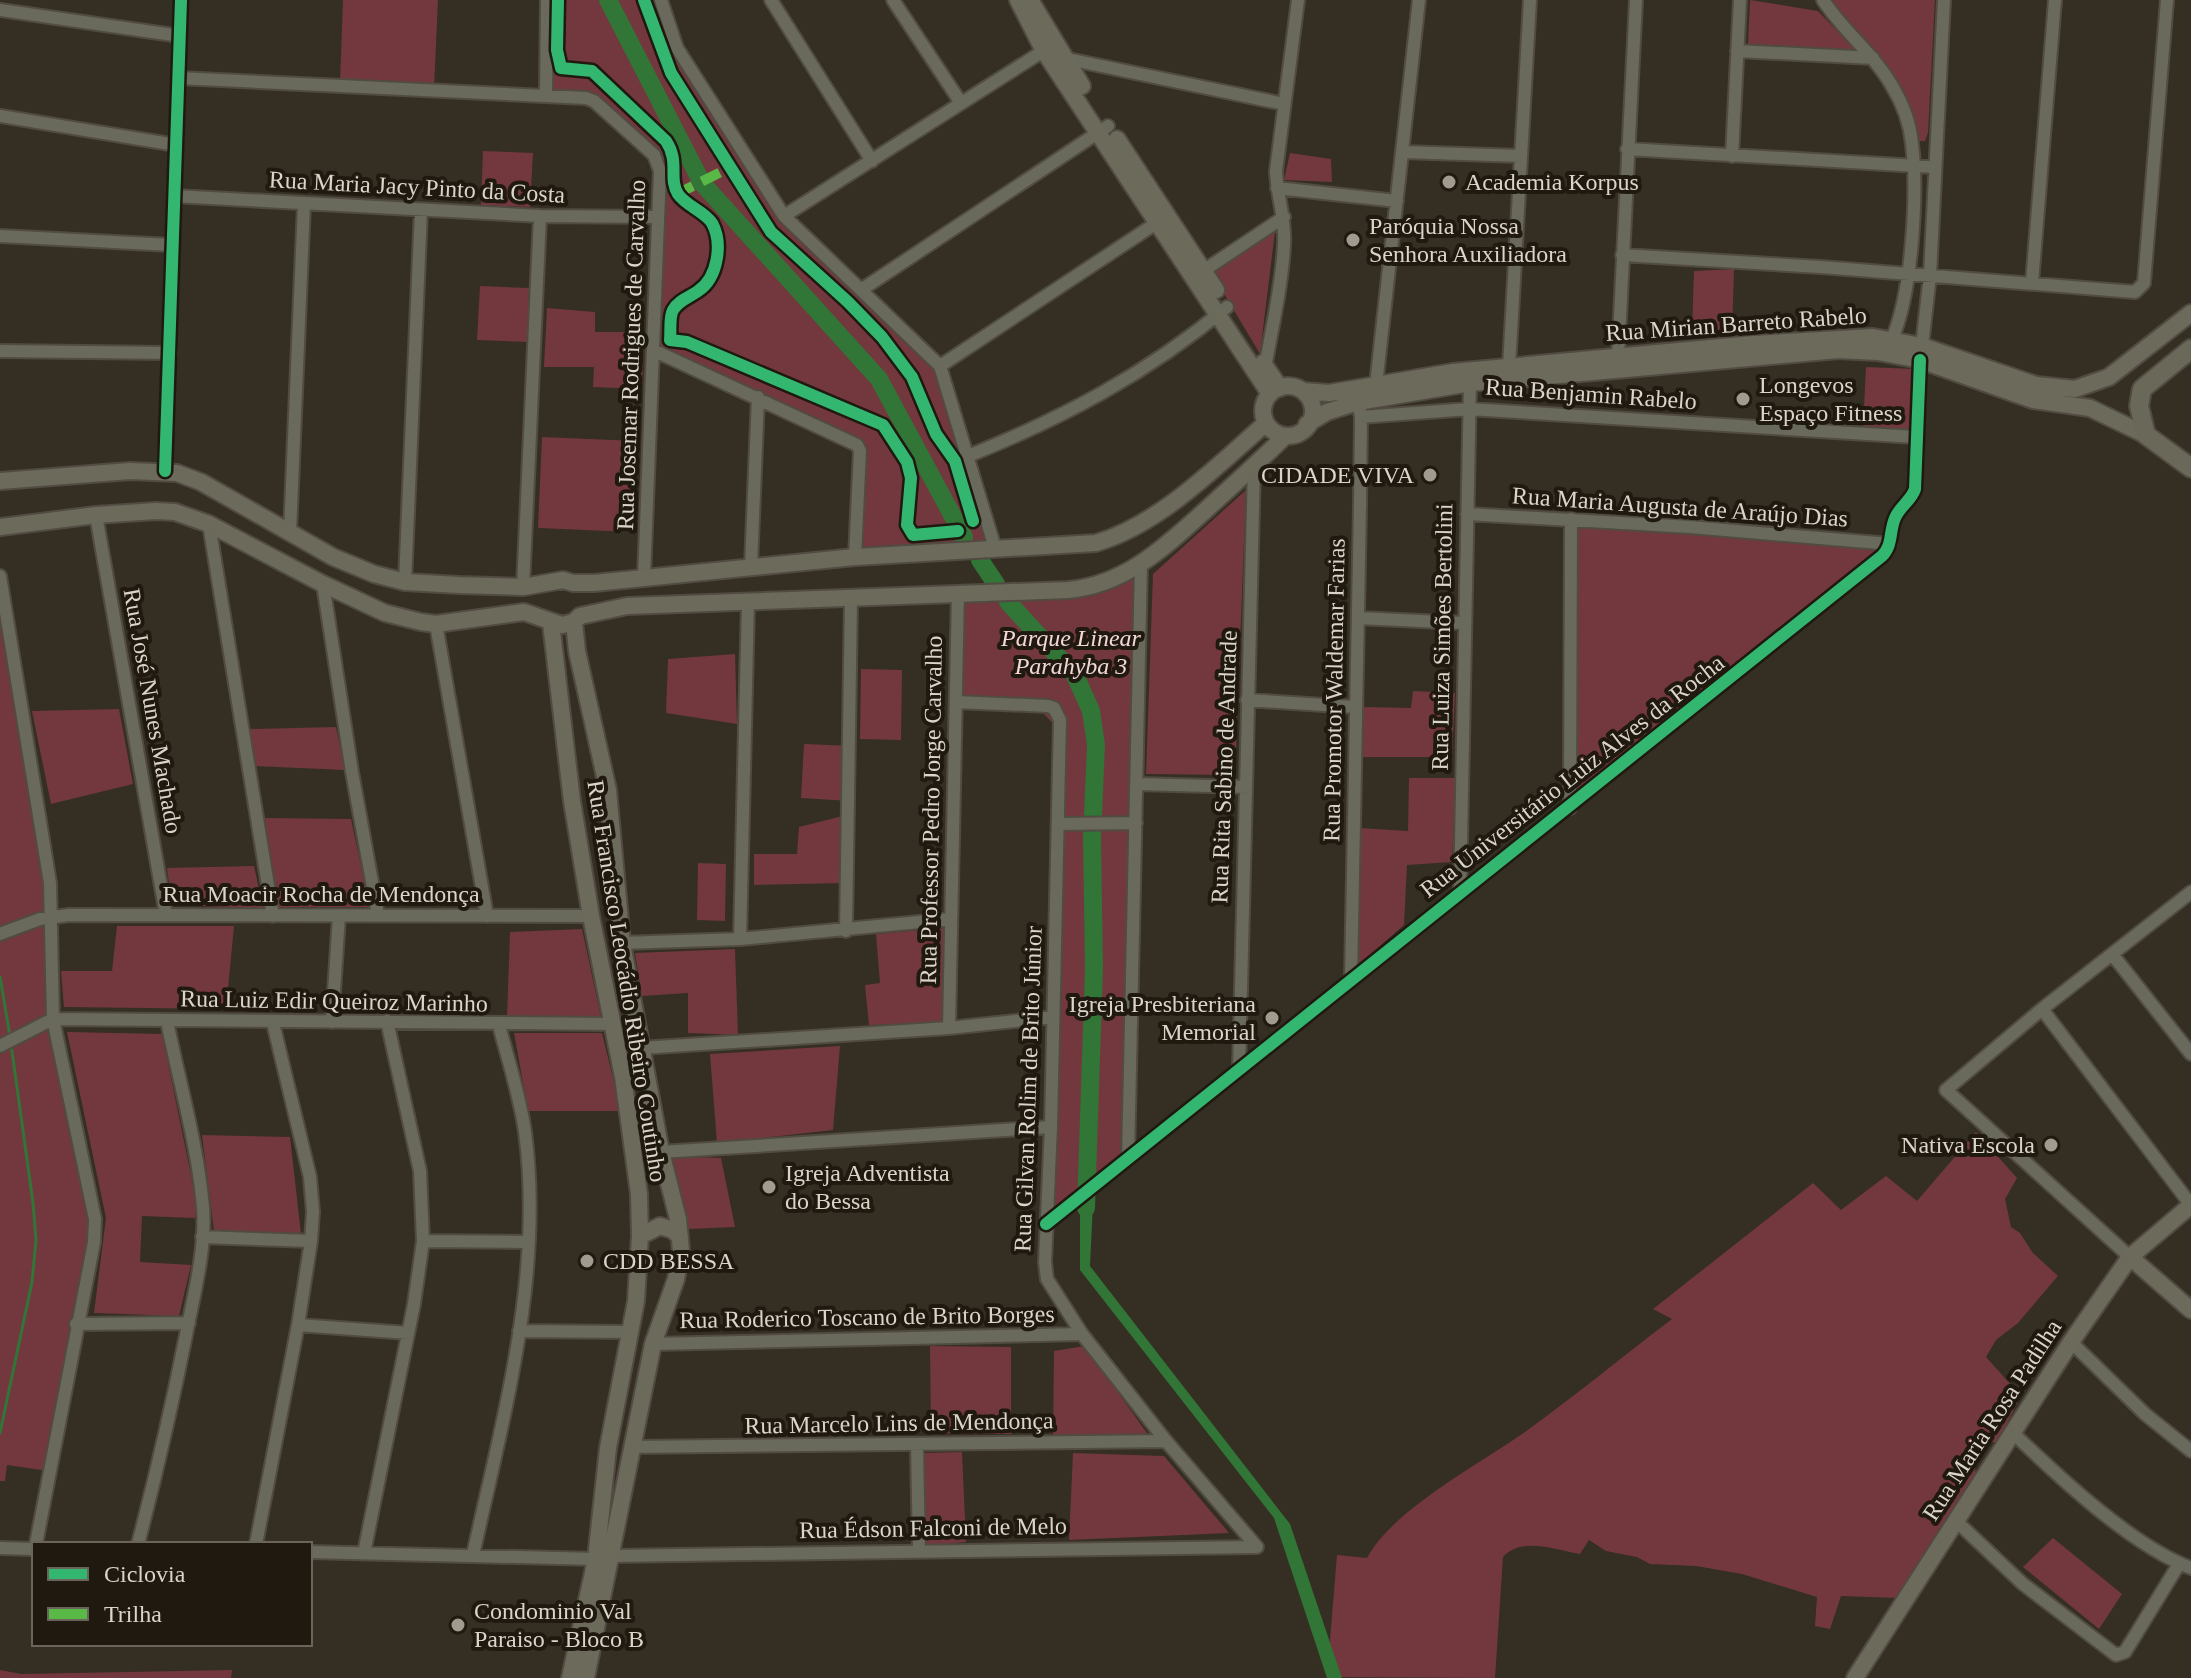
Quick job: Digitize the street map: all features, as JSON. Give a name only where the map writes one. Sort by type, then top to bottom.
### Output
[{"type":"main road","points":[[1018,0],[1275,391]]},
{"type":"main road","points":[[1030,0],[1054,51]]},
{"type":"main road","points":[[1223,310],[1265,368],[1275,391]]},
{"type":"main road","name":"Rua Mirian Barreto Rabelo","points":[[1307,424],[1327,412],[1359,410],[1470,383],[1799,351],[1921,353],[2036,385],[2075,389],[2109,377],[2191,313]]},
{"type":"main road","name":"Rua Mirian Barreto Rabelo","points":[[1303,391],[1329,393],[1453,372],[1797,341],[1863,337],[1892,339],[2033,400],[2090,408],[2146,435],[2191,468]]},
{"type":"main road","points":[[2146,435],[2139,406],[2142,389],[2191,349]]},
{"type":"main road","points":[[0,527],[156,511],[189,515],[323,584],[385,613],[408,620],[436,624],[511,612],[562,625],[627,606],[1083,588],[1117,577],[1160,551],[1285,436],[1300,432],[1312,417],[1313,405],[1303,391],[1295,387],[1275,391],[1265,403],[1266,423],[1274,432],[1285,436]]},
{"type":"main road","points":[[0,481],[165,471],[189,476],[355,567],[405,582],[523,587],[563,580],[573,583],[855,557],[1082,545],[1126,533],[1210,472],[1266,423]]},
{"type":"main road","points":[[573,583],[584,599],[577,619]]},
{"type":"main road","points":[[545,585],[538,602],[546,620]]},
{"type":"main road","name":"Rua Francisco Leocádio Ribeiro Coutinho","points":[[570,1678],[632,1447],[653,1344],[676,1279],[681,1251],[622,943],[608,790],[577,651],[577,619]]},
{"type":"main road","name":"Rua Francisco Leocádio Ribeiro Coutinho","points":[[546,620],[572,801],[591,916],[614,1024],[639,1194],[640,1270],[608,1448],[603,1558],[586,1678]]},
{"type":"main road","name":"Rua Maria Rosa Padilha","points":[[1855,1678],[2071,1342],[2130,1257],[2191,1205]]},
{"type":"main road","points":[[640,1236],[660,1226],[673,1230],[680,1237]]},
{"type":"main road","points":[[2130,1257],[2191,1310]]},
{"type":"street","points":[[165,471],[181,0]]},
{"type":"street","points":[[546,96],[547,0]]},
{"type":"street","points":[[661,0],[677,48],[784,216],[940,366],[995,548]]},
{"type":"street","points":[[771,0],[872,161]]},
{"type":"street","points":[[893,0],[961,103]]},
{"type":"street","points":[[1265,368],[1284,246],[1284,217],[1277,188],[1298,0]]},
{"type":"street","points":[[1376,385],[1419,0]]},
{"type":"street","points":[[1509,367],[1530,0]]},
{"type":"street","points":[[1618,357],[1636,0]]},
{"type":"street","points":[[1732,156],[1740,0]]},
{"type":"street","points":[[1823,0],[1873,58],[1893,88],[1905,114],[1912,144],[1914,166],[1908,273],[1900,322],[1892,339]]},
{"type":"street","name":"Rua Universitário Luiz Alves da Rocha","points":[[1046,1224],[1882,556],[1890,544],[1896,516],[1915,489],[1915,437],[1930,275],[1944,0]]},
{"type":"street","points":[[2032,283],[2055,0]]},
{"type":"street","points":[[1622,255],[1908,273],[2135,292],[2144,283],[2167,0]]},
{"type":"street","points":[[0,10],[180,36]]},
{"type":"street","points":[[784,216],[961,103],[1054,51],[1284,104]]},
{"type":"street","points":[[1737,51],[1873,58]]},
{"type":"street","name":"Rua Josemar Rodrigues de Carvalho","points":[[178,78],[586,98],[594,101],[654,155],[659,167],[658,217],[644,577]]},
{"type":"street","points":[[0,116],[176,145]]},
{"type":"street","points":[[861,290],[1104,129]]},
{"type":"street","points":[[1627,149],[1935,167]]},
{"type":"street","points":[[1403,152],[1521,156]]},
{"type":"street","points":[[1277,188],[1397,201]]},
{"type":"street","name":"Rua Maria Jacy Pinto da Costa","points":[[174,196],[540,216],[658,217]]},
{"type":"street","points":[[290,532],[304,204]]},
{"type":"street","points":[[405,582],[421,210]]},
{"type":"street","points":[[523,587],[540,216]]},
{"type":"street","points":[[1199,273],[1284,217]]},
{"type":"street","points":[[940,366],[1163,219]]},
{"type":"street","points":[[0,236],[171,245]]},
{"type":"street","points":[[968,456],[1047,422],[1121,383],[1172,351],[1223,310]]},
{"type":"street","points":[[653,350],[852,441],[860,451],[855,557]]},
{"type":"street","points":[[0,351],[170,353]]},
{"type":"street","name":"Rua Luiza Simões Bertolini","points":[[1460,893],[1470,383]]},
{"type":"street","points":[[751,566],[758,397]]},
{"type":"street","name":"Rua Benjamin Rabelo","points":[[1359,410],[1469,409],[1915,437]]},
{"type":"street","name":"Rua Promotor Waldemar Farias","points":[[1351,980],[1359,410]]},
{"type":"street","name":"Rua Rita Sabino de Andrade","points":[[1239,1070],[1254,466]]},
{"type":"street","name":"Rua Maria Augusta de Araújo Dias","points":[[1467,514],[1890,544]]},
{"type":"street","name":"Rua José Nunes Machado","points":[[96,515],[166,915]]},
{"type":"street","points":[[1570,808],[1571,519]]},
{"type":"street","points":[[209,524],[273,916]]},
{"type":"street","points":[[1128,1159],[1141,564]]},
{"type":"street","points":[[0,576],[50,883],[53,1019],[95,1219],[94,1242],[36,1542]]},
{"type":"street","points":[[323,584],[378,915]]},
{"type":"street","name":"Rua Professor Pedro Jorge Carvalho","points":[[949,1028],[958,593]]},
{"type":"street","points":[[846,931],[851,599]]},
{"type":"street","points":[[740,939],[748,602]]},
{"type":"street","points":[[1358,618],[1463,623]]},
{"type":"street","points":[[436,624],[487,916]]},
{"type":"street","points":[[1247,700],[1354,707]]},
{"type":"street","name":"Rua Gilvan Rolim de Brito Júnior","points":[[956,702],[1054,708],[1060,720],[1047,1279],[1082,1334],[1166,1441],[1257,1547]]},
{"type":"street","points":[[1138,784],[1246,787]]},
{"type":"street","points":[[1058,824],[1136,823]]},
{"type":"street","points":[[2130,1257],[1946,1090],[2042,1009],[2191,892]]},
{"type":"street","points":[[332,1022],[339,916]]},
{"type":"street","name":"Rua Moacir Rocha de Mendonça","points":[[0,934],[34,920],[52,917],[591,916]]},
{"type":"street","points":[[622,943],[740,939],[951,919]]},
{"type":"street","points":[[2112,954],[2191,1054]]},
{"type":"street","points":[[2042,1009],[2191,1205]]},
{"type":"street","points":[[641,1048],[949,1028],[1053,1017]]},
{"type":"street","points":[[7,1042],[53,1019]]},
{"type":"street","name":"Rua Luiz Edir Queiroz Marinho","points":[[53,1019],[614,1024]]},
{"type":"street","points":[[139,1542],[166,1434],[189,1323],[202,1237],[203,1210],[198,1173],[167,1021]]},
{"type":"street","points":[[364,1553],[423,1241],[416,1141],[387,1021]]},
{"type":"street","points":[[256,1542],[311,1241],[310,1177],[273,1023]]},
{"type":"street","points":[[482,1560],[527,1283],[529,1242],[524,1128],[499,1025]]},
{"type":"street","points":[[661,1152],[1051,1127]]},
{"type":"street","points":[[202,1237],[311,1241]]},
{"type":"street","points":[[423,1241],[529,1242]]},
{"type":"street","points":[[76,1324],[189,1323]]},
{"type":"street","points":[[298,1325],[408,1333]]},
{"type":"street","points":[[519,1331],[630,1332]]},
{"type":"street","name":"Rua Roderico Toscano de Brito Borges","points":[[653,1344],[1082,1334]]},
{"type":"street","points":[[2071,1342],[2145,1414],[2191,1451]]},
{"type":"street","points":[[1955,1520],[2023,1584],[2119,1655],[2125,1652],[2185,1566],[2087,1500],[2013,1433]]},
{"type":"street","name":"Rua Marcelo Lins de Mendonça","points":[[632,1447],[1166,1441]]},
{"type":"street","points":[[917,1444],[919,1552]]},
{"type":"street","points":[[0,1548],[32,1546]]},
{"type":"street","name":"Rua Édson Falconi de Melo","points":[[312,1552],[337,1558],[364,1553],[386,1559],[531,1562],[603,1558],[1257,1547]]},
{"type":"green space","points":[[343,0],[438,0],[434,88],[340,84]]},
{"type":"green space","points":[[543,0],[664,0],[677,45],[783,213],[939,364],[993,548],[857,557],[861,443],[652,348],[660,156],[590,95],[542,93]]},
{"type":"green space","points":[[1750,0],[1818,11],[1856,50],[1748,44]]},
{"type":"green space","points":[[1830,0],[1935,0],[1928,133],[1925,141],[1919,141],[1906,96],[1886,66]]},
{"type":"green space","points":[[483,151],[533,153],[530,207],[481,205]]},
{"type":"green space","points":[[1290,153],[1331,159],[1332,182],[1284,180]]},
{"type":"green space","points":[[1276,223],[1260,354],[1210,270]]},
{"type":"green space","points":[[1734,269],[1732,333],[1692,332],[1694,271]]},
{"type":"green space","points":[[480,286],[529,288],[527,342],[477,340]]},
{"type":"green space","points":[[547,308],[595,312],[595,332],[644,332],[642,389],[593,387],[594,367],[544,367]]},
{"type":"green space","points":[[1866,367],[1914,369],[1911,431],[1863,428]]},
{"type":"green space","points":[[542,437],[636,441],[632,532],[538,528]]},
{"type":"green space","points":[[1246,490],[1235,775],[1146,774],[1153,574]]},
{"type":"green space","points":[[1577,517],[1886,550],[1572,803]]},
{"type":"green space","name":"Parque Linear Parahyba 3","points":[[1135,569],[1125,1156],[1046,1221],[1056,727],[1034,703],[961,696],[964,603],[958,593],[1083,589]]},
{"type":"green space","points":[[0,620],[50,883],[53,1019],[96,1229],[49,1471],[7,1465],[5,1481],[0,1481]]},
{"type":"green space","points":[[735,654],[737,724],[666,713],[668,659]]},
{"type":"green space","points":[[861,669],[902,670],[901,740],[860,739]]},
{"type":"green space","points":[[1413,691],[1455,693],[1452,757],[1361,757],[1363,707],[1411,708]]},
{"type":"green space","points":[[119,709],[133,784],[51,804],[32,711]]},
{"type":"green space","points":[[336,727],[345,770],[254,766],[249,729]]},
{"type":"green space","points":[[804,744],[853,746],[850,801],[801,798]]},
{"type":"green space","points":[[1409,778],[1456,778],[1452,862],[1407,865],[1404,925],[1357,966],[1359,828],[1408,831]]},
{"type":"green space","points":[[843,816],[845,883],[754,885],[754,854],[797,854],[799,827]]},
{"type":"green space","points":[[265,818],[351,819],[370,907],[277,907]]},
{"type":"green space","points":[[698,863],[726,864],[725,921],[697,920]]},
{"type":"green space","points":[[254,866],[263,908],[172,905],[167,868]]},
{"type":"green space","points":[[117,926],[234,926],[226,1009],[64,1007],[61,971],[112,971]]},
{"type":"green space","points":[[945,928],[942,1023],[869,1025],[865,985],[880,983],[876,934]]},
{"type":"green space","points":[[582,929],[601,1017],[507,1018],[510,932]]},
{"type":"green space","points":[[735,949],[738,1035],[688,1033],[688,993],[642,996],[635,953]]},
{"type":"green space","points":[[67,1032],[162,1034],[197,1204],[195,1218],[142,1216],[140,1262],[191,1265],[179,1316],[94,1313],[106,1218]]},
{"type":"green space","points":[[514,1033],[602,1033],[621,1111],[528,1111]]},
{"type":"green space","points":[[840,1046],[833,1130],[717,1143],[710,1054]]},
{"type":"green space","points":[[1976,1132],[2017,1178],[2005,1199],[2011,1227],[2058,1276],[2018,1323],[1996,1340],[1986,1357],[2021,1396],[1997,1442],[1971,1443],[1976,1475],[1898,1598],[1841,1596],[1830,1629],[1815,1626],[1817,1597],[1742,1574],[1696,1566],[1650,1564],[1637,1557],[1606,1551],[1589,1540],[1580,1554],[1540,1546],[1520,1547],[1503,1557],[1495,1678],[1327,1677],[1337,1555],[1367,1558],[1379,1540],[1416,1505],[1525,1432],[1672,1319],[1653,1309],[1813,1183],[1841,1210],[1886,1176],[1917,1201]]},
{"type":"green space","points":[[202,1135],[290,1137],[301,1234],[214,1231]]},
{"type":"green space","points":[[672,1156],[721,1158],[735,1227],[688,1229]]},
{"type":"green space","points":[[930,1346],[1011,1347],[1011,1434],[931,1433]]},
{"type":"green space","points":[[1085,1346],[1149,1436],[1053,1436],[1054,1351]]},
{"type":"green space","points":[[962,1452],[966,1542],[924,1546],[923,1453]]},
{"type":"green space","points":[[1073,1453],[1164,1456],[1229,1533],[1069,1540]]},
{"type":"green space","points":[[2053,1538],[2122,1594],[2099,1629],[2023,1567]]},
{"type":"green space","points":[[0,1670],[21,1674],[232,1670],[231,1678],[0,1678]]},
{"type":"shaded area","points":[[1094,1181],[1090,1266],[1290,1524],[1342,1678],[1327,1678],[1274,1518],[1080,1270],[1080,1193]]},
{"type":"waterway","points":[[608,0],[702,183],[879,379],[964,537]]},
{"type":"waterway","points":[[980,560],[996,584]]},
{"type":"waterway","points":[[1008,602],[1075,675],[1091,711],[1096,745],[1092,838],[1094,968],[1086,1208]]},
{"type":"waterway","points":[[0,977],[10,1036]]},
{"type":"waterway","points":[[0,1433],[32,1282],[36,1240],[11,1044]]},
{"type":"marked path","points":[[675,195],[735,165]]},
{"type":"cycle path","points":[[165,471],[181,0]]},
{"type":"cycle path","points":[[558,0],[557,50],[561,68],[592,71],[666,141],[672,156],[678,194],[709,219],[715,231],[718,250],[714,269],[705,285],[673,310],[670,340],[687,342],[883,425],[907,462],[911,478],[907,525],[913,535],[958,531]]},
{"type":"cycle path","points":[[644,0],[671,73],[771,232],[848,302],[882,337],[912,377],[936,434],[955,461],[973,521]]},
{"type":"cycle path","points":[[1046,1224],[1882,556],[1888,547],[1895,518],[1915,489],[1920,360]]},
{"type":"place","name":"Academia Korpus","points":[[1449,182]]},
{"type":"place","name":"Paróquia Nossa Senhora Auxiliadora","points":[[1353,240]]},
{"type":"place","name":"Longevos Espaço Fitness","points":[[1743,399]]},
{"type":"place","name":"CIDADE VIVA","points":[[1430,475]]},
{"type":"place","name":"Igreja Presbiteriana Memorial","points":[[1272,1018]]},
{"type":"place","name":"Nativa Escola","points":[[2051,1145]]},
{"type":"place","name":"Igreja Adventista do Bessa","points":[[769,1187]]},
{"type":"place","name":"CDD BESSA","points":[[587,1261]]},
{"type":"place","name":"Condominio Val Paraiso - Bloco B","points":[[458,1625]]}]
